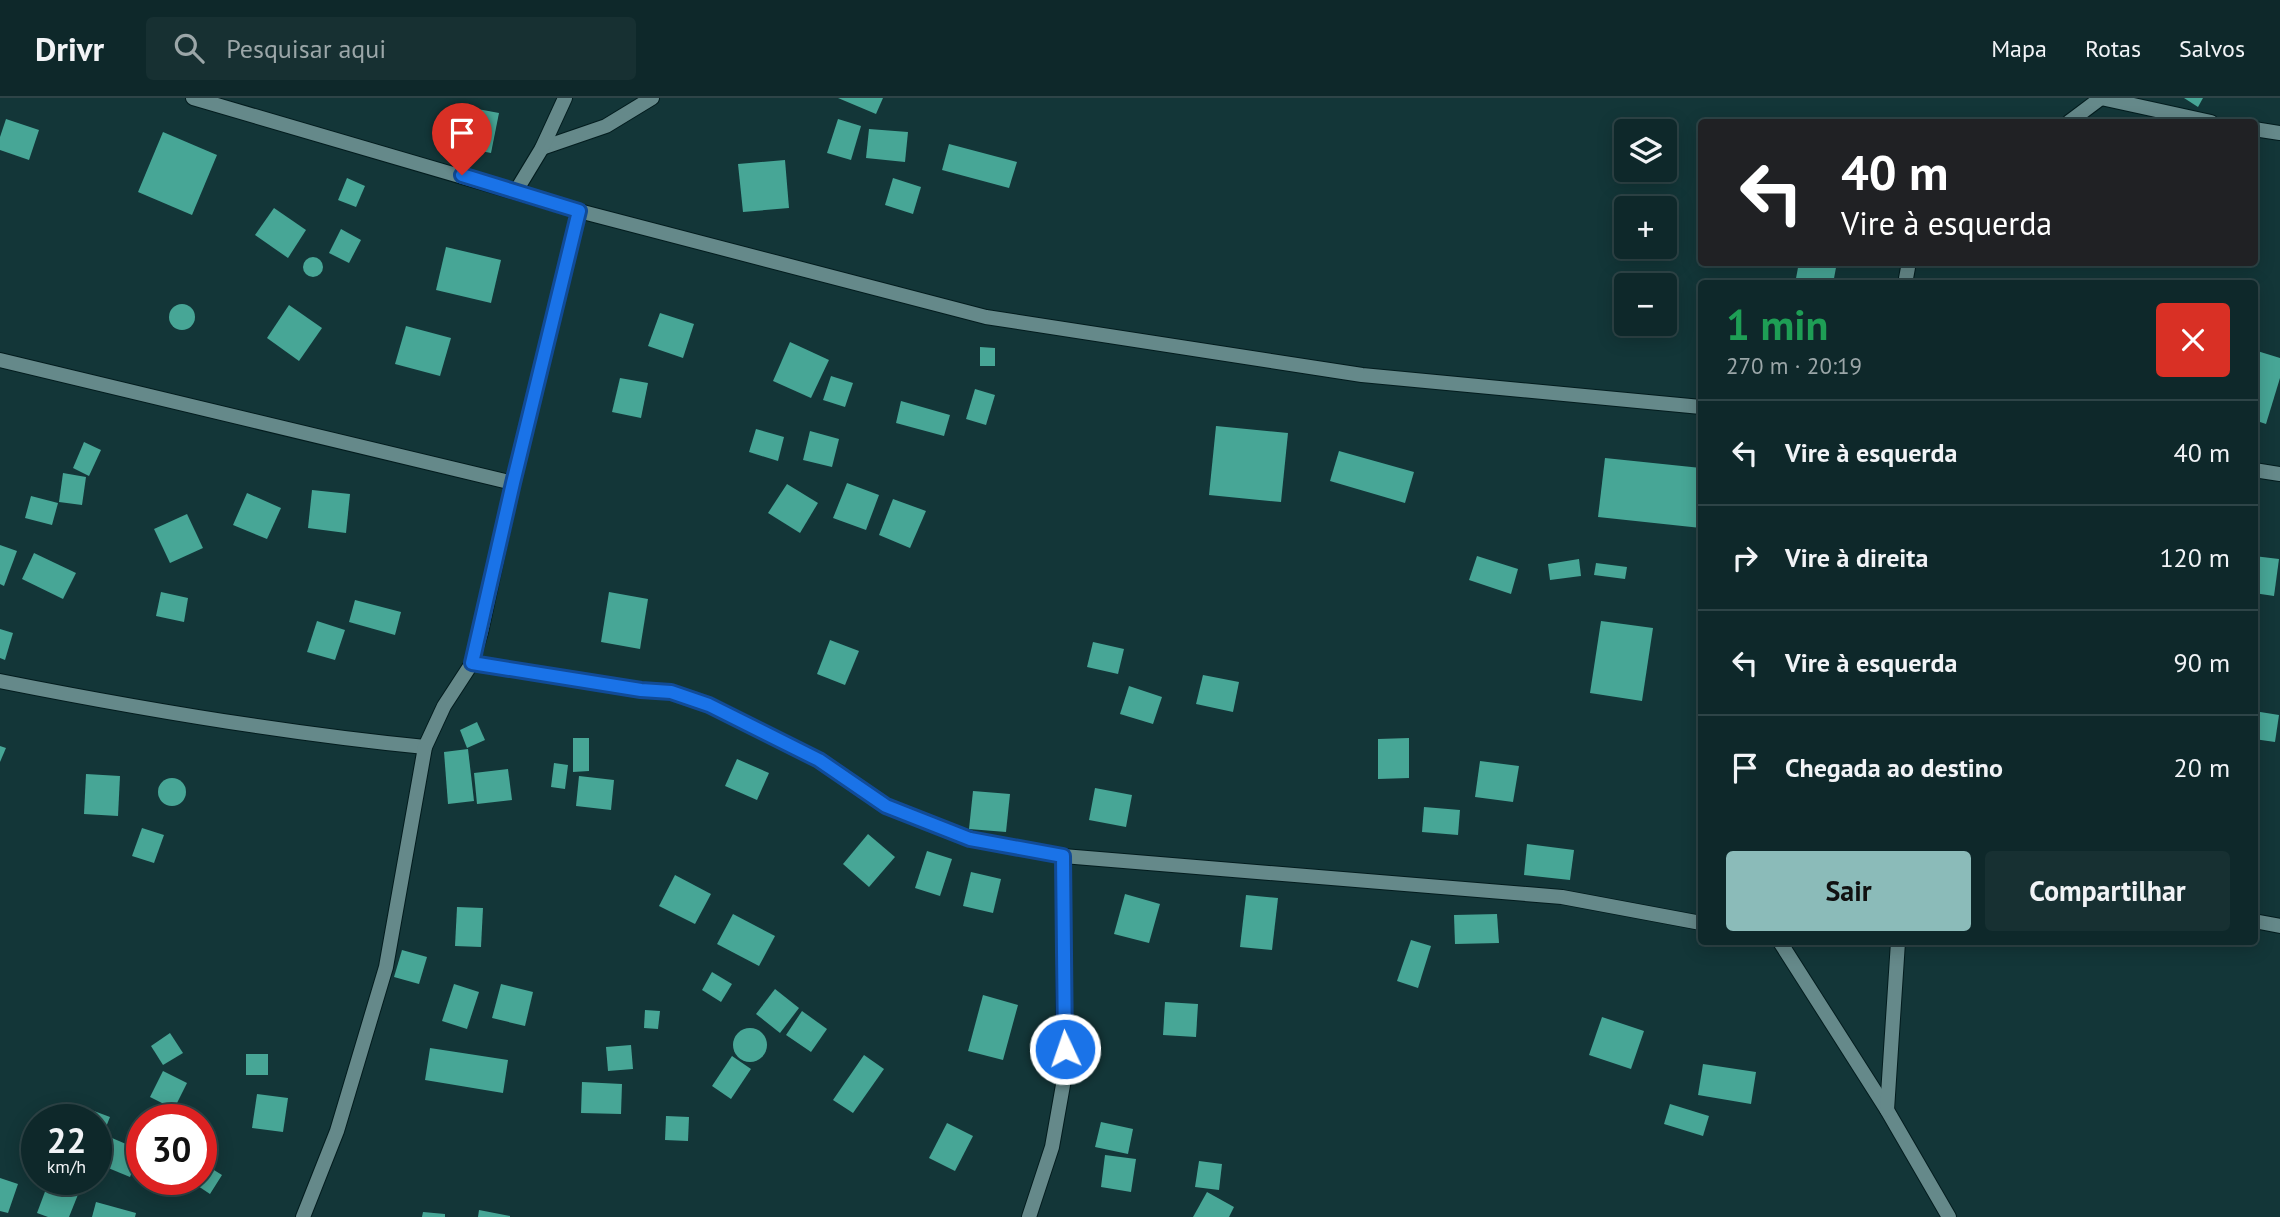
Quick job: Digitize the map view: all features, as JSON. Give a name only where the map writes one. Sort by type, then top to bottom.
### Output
[{"type":"street","points":[[193,98],[579,211],[986,317],[1362,375],[1698,407]]},
{"type":"street","points":[[516,191],[542,148],[565,98]]},
{"type":"street","points":[[542,148],[606,126],[652,98]]},
{"type":"street","points":[[2072,119],[2101,98],[2197,119]]},
{"type":"street","points":[[2258,130],[2280,133]]},
{"type":"street","points":[[303,1217],[337,1131],[386,967],[425,747],[444,706],[472,663],[579,211]]},
{"type":"street","points":[[0,360],[513,483]]},
{"type":"street","points":[[2258,471],[2280,474]]},
{"type":"street","points":[[472,663],[641,690],[671,692],[709,705],[819,760],[886,806],[970,839],[1063,856],[1562,897],[1698,922]]},
{"type":"street","points":[[0,681],[293,733],[425,747]]},
{"type":"street","points":[[1029,1217],[1052,1147],[1066,1068],[1063,1011],[1063,856]]},
{"type":"street","points":[[2258,922],[2280,926]]},
{"type":"street","points":[[1782,945],[1887,1110],[1949,1217]]},
{"type":"street","points":[[1887,1110],[1898,945]]},
{"type":"building","points":[[838,98],[883,98],[876,114]]},
{"type":"building","points":[[2184,98],[2203,98],[2198,107]]},
{"type":"building","points":[[467,107],[499,113],[491,153],[460,147]]},
{"type":"building","points":[[6,119],[39,130],[29,160],[0,150],[0,137]]},
{"type":"building","points":[[838,119],[861,126],[851,160],[827,153]]},
{"type":"building","points":[[869,129],[908,132],[905,162],[866,158]]},
{"type":"building","points":[[163,132],[217,155],[192,215],[138,192]]},
{"type":"building","points":[[949,144],[1017,162],[1009,188],[942,170]]},
{"type":"building","points":[[785,160],[789,208],[743,212],[738,164]]},
{"type":"building","points":[[347,178],[365,186],[356,207],[338,200]]},
{"type":"building","points":[[893,178],[921,187],[913,214],[885,205]]},
{"type":"building","points":[[274,208],[306,230],[288,258],[255,235]]},
{"type":"building","points":[[341,229],[361,240],[349,263],[329,253]]},
{"type":"building","points":[[446,247],[501,260],[491,303],[436,290]]},
{"type":"building","points":[[309,257],[317,257],[323,267],[317,277],[309,277],[303,271],[303,263]]},
{"type":"building","points":[[1798,266],[1836,266],[1834,280],[1796,280]]},
{"type":"building","points":[[182,304],[191,308],[195,317],[191,326],[182,330],[173,326],[169,317],[173,308]]},
{"type":"building","points":[[289,305],[322,328],[299,361],[267,338]]},
{"type":"building","points":[[660,313],[694,324],[683,358],[648,346]]},
{"type":"building","points":[[406,326],[451,338],[440,376],[395,364]]},
{"type":"building","points":[[790,342],[829,360],[811,398],[773,381]]},
{"type":"building","points":[[980,347],[995,348],[995,366],[980,366]]},
{"type":"building","points":[[2258,351],[2280,358],[2280,378],[2266,424],[2258,421]]},
{"type":"building","points":[[831,376],[853,383],[845,407],[823,400]]},
{"type":"building","points":[[620,378],[648,383],[641,418],[612,412]]},
{"type":"building","points":[[975,389],[995,395],[986,425],[966,419]]},
{"type":"building","points":[[901,401],[950,415],[944,436],[896,423]]},
{"type":"building","points":[[1216,426],[1288,433],[1281,502],[1209,495]]},
{"type":"building","points":[[756,429],[784,437],[778,461],[749,452]]},
{"type":"building","points":[[810,431],[839,439],[832,467],[803,460]]},
{"type":"building","points":[[84,442],[101,450],[89,476],[73,468]]},
{"type":"building","points":[[1339,451],[1414,472],[1405,503],[1330,481]]},
{"type":"building","points":[[1605,458],[1698,468],[1698,528],[1598,517]]},
{"type":"building","points":[[63,473],[86,477],[82,505],[59,502]]},
{"type":"building","points":[[847,483],[879,495],[866,530],[833,518]]},
{"type":"building","points":[[787,484],[818,503],[800,533],[768,513]]},
{"type":"building","points":[[312,490],[350,494],[346,533],[308,528]]},
{"type":"building","points":[[247,493],[281,508],[267,539],[233,525]]},
{"type":"building","points":[[31,496],[58,503],[52,525],[25,518]]},
{"type":"building","points":[[893,499],[926,511],[910,548],[879,535]]},
{"type":"building","points":[[187,514],[203,548],[170,563],[154,529]]},
{"type":"building","points":[[0,545],[17,551],[4,586],[0,584]]},
{"type":"building","points":[[34,553],[76,573],[63,599],[22,579]]},
{"type":"building","points":[[1477,556],[1518,569],[1511,594],[1469,580]]},
{"type":"building","points":[[2258,556],[2279,559],[2274,596],[2258,594]]},
{"type":"building","points":[[1579,559],[1581,576],[1550,580],[1548,564]]},
{"type":"building","points":[[1596,563],[1627,567],[1625,579],[1594,575]]},
{"type":"building","points":[[161,592],[188,598],[184,622],[156,616]]},
{"type":"building","points":[[609,592],[648,599],[640,649],[601,642]]},
{"type":"building","points":[[355,600],[401,612],[395,635],[349,622]]},
{"type":"building","points":[[317,621],[345,630],[335,660],[307,652]]},
{"type":"building","points":[[1601,621],[1653,628],[1642,701],[1590,693]]},
{"type":"building","points":[[0,629],[13,633],[5,660],[0,658]]},
{"type":"building","points":[[830,640],[859,651],[845,685],[817,674]]},
{"type":"building","points":[[1093,642],[1124,649],[1118,674],[1087,667]]},
{"type":"building","points":[[1203,675],[1239,682],[1233,712],[1196,704]]},
{"type":"building","points":[[1129,686],[1162,697],[1153,724],[1120,714]]},
{"type":"building","points":[[2258,712],[2279,715],[2275,742],[2258,740]]},
{"type":"building","points":[[477,722],[485,740],[467,748],[460,730]]},
{"type":"building","points":[[573,738],[589,738],[589,771],[573,772]]},
{"type":"building","points":[[1409,738],[1409,778],[1378,779],[1378,739]]},
{"type":"building","points":[[0,746],[6,748],[0,762]]},
{"type":"building","points":[[468,749],[474,801],[448,804],[444,752]]},
{"type":"building","points":[[737,759],[769,773],[757,800],[725,786]]},
{"type":"building","points":[[1480,761],[1519,766],[1513,802],[1475,797]]},
{"type":"building","points":[[554,763],[568,765],[565,789],[551,787]]},
{"type":"building","points":[[508,769],[512,800],[477,804],[474,773]]},
{"type":"building","points":[[86,774],[120,776],[118,816],[84,814]]},
{"type":"building","points":[[579,776],[614,780],[611,810],[576,806]]},
{"type":"building","points":[[172,778],[182,782],[186,792],[182,802],[172,806],[162,802],[158,792],[162,782]]},
{"type":"building","points":[[1095,788],[1132,795],[1126,827],[1089,820]]},
{"type":"building","points":[[973,791],[1010,794],[1006,832],[969,829]]},
{"type":"building","points":[[1424,807],[1460,810],[1458,835],[1422,832]]},
{"type":"building","points":[[142,828],[164,835],[154,863],[132,856]]},
{"type":"building","points":[[868,834],[895,857],[869,887],[843,864]]},
{"type":"building","points":[[1527,844],[1574,850],[1570,880],[1524,875]]},
{"type":"building","points":[[927,851],[952,859],[940,896],[915,888]]},
{"type":"building","points":[[971,872],[1001,879],[993,913],[963,906]]},
{"type":"building","points":[[675,875],[711,894],[695,924],[659,906]]},
{"type":"building","points":[[1125,894],[1160,904],[1149,943],[1114,934]]},
{"type":"building","points":[[1246,895],[1278,898],[1272,950],[1240,947]]},
{"type":"building","points":[[457,907],[483,908],[481,947],[455,946]]},
{"type":"building","points":[[733,914],[775,936],[759,966],[717,944]]},
{"type":"building","points":[[1497,914],[1499,943],[1455,944],[1454,915]]},
{"type":"building","points":[[1411,940],[1431,946],[1418,988],[1397,981]]},
{"type":"building","points":[[402,950],[427,957],[419,984],[394,977]]},
{"type":"building","points":[[712,972],[732,984],[721,1002],[702,990]]},
{"type":"building","points":[[454,984],[479,992],[467,1029],[442,1021]]},
{"type":"building","points":[[501,984],[533,992],[525,1026],[492,1018]]},
{"type":"building","points":[[775,989],[799,1008],[780,1033],[756,1014]]},
{"type":"building","points":[[983,995],[1018,1005],[1003,1060],[968,1051]]},
{"type":"building","points":[[1165,1002],[1198,1004],[1196,1037],[1163,1035]]},
{"type":"building","points":[[645,1010],[660,1011],[658,1029],[644,1028]]},
{"type":"building","points":[[802,1011],[827,1029],[811,1052],[786,1035]]},
{"type":"building","points":[[1602,1017],[1644,1031],[1631,1069],[1589,1055]]},
{"type":"building","points":[[750,1028],[762,1033],[767,1045],[762,1057],[750,1062],[738,1057],[733,1045],[738,1033]]},
{"type":"building","points":[[170,1033],[183,1053],[163,1065],[151,1046]]},
{"type":"building","points":[[631,1045],[633,1069],[608,1071],[606,1047]]},
{"type":"building","points":[[430,1048],[508,1060],[503,1093],[425,1080]]},
{"type":"building","points":[[246,1054],[268,1054],[268,1075],[246,1075]]},
{"type":"building","points":[[864,1055],[884,1069],[853,1113],[833,1100]]},
{"type":"building","points":[[732,1056],[751,1069],[731,1099],[712,1086]]},
{"type":"building","points":[[1703,1064],[1756,1072],[1751,1104],[1698,1095]]},
{"type":"building","points":[[163,1071],[187,1083],[176,1104],[164,1104],[150,1097]]},
{"type":"building","points":[[582,1082],[622,1084],[621,1114],[581,1113]]},
{"type":"building","points":[[257,1094],[288,1098],[283,1132],[252,1128]]},
{"type":"building","points":[[1670,1104],[1709,1116],[1703,1136],[1664,1124]]},
{"type":"building","points":[[666,1116],[689,1117],[688,1141],[665,1140]]},
{"type":"building","points":[[1101,1122],[1133,1129],[1128,1154],[1095,1147]]},
{"type":"building","points":[[947,1123],[973,1136],[955,1171],[929,1158]]},
{"type":"building","points":[[112,1138],[126,1144],[126,1175],[112,1170]]},
{"type":"building","points":[[1105,1155],[1136,1159],[1131,1192],[1101,1187]]},
{"type":"building","points":[[1199,1161],[1222,1164],[1219,1190],[1195,1187]]},
{"type":"building","points":[[0,1178],[18,1184],[8,1213],[0,1211]]},
{"type":"building","points":[[1207,1192],[1234,1207],[1229,1217],[1193,1217]]},
{"type":"building","points":[[44,1195],[78,1195],[69,1217],[48,1217],[37,1213]]},
{"type":"building","points":[[96,1202],[136,1213],[135,1217],[92,1217]]},
{"type":"building","points":[[479,1210],[510,1216],[510,1217],[478,1217]]},
{"type":"building","points":[[423,1212],[445,1214],[445,1217],[422,1217]]},
{"type":"route","points":[[462,175],[579,211],[472,663],[641,690],[671,692],[709,705],[819,760],[886,806],[970,839],[1063,856],[1065,1049]]}]
